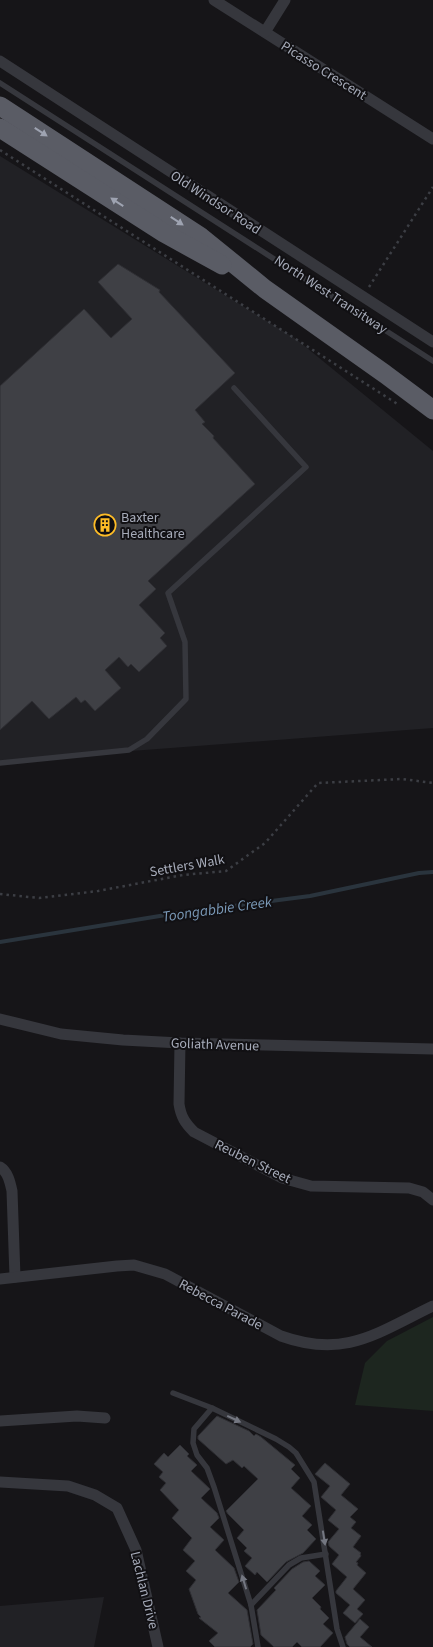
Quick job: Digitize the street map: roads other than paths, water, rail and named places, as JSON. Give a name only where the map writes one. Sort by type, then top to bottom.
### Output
[{"type":"highway","points":[[0,106],[201,237],[265,288],[433,410]]},
{"type":"highway","points":[[0,128],[164,233],[265,288]]},
{"type":"street","name":"Picasso Crescent","points":[[214,0],[433,139]]},
{"type":"street","points":[[265,32],[285,0]]},
{"type":"street","name":"Old Windsor Road","points":[[0,61],[362,298],[433,342]]},
{"type":"street","name":"Goliath Avenue","points":[[0,1019],[61,1034],[180,1043],[433,1049]]},
{"type":"street","name":"Reuben Street","points":[[180,1043],[180,1113],[185,1123],[194,1132],[282,1178],[296,1183],[311,1186],[409,1188],[423,1192],[433,1200]]},
{"type":"street","points":[[0,1167],[9,1179],[12,1191],[15,1277]]},
{"type":"street","name":"Rebecca Parade","points":[[0,1279],[117,1266],[134,1266],[165,1274],[281,1336],[300,1343],[316,1345],[348,1344],[364,1340],[433,1306]]},
{"type":"street","points":[[0,1421],[76,1416],[106,1418]]},
{"type":"street","name":"Lachlan Drive","points":[[0,1482],[68,1486],[95,1495],[117,1508],[136,1550],[158,1647]]},
{"type":"lane","name":"North West Transitway","points":[[0,83],[433,361]]},
{"type":"lane","points":[[0,762],[129,750],[147,739],[186,699],[185,642],[168,593],[306,467],[234,388]]},
{"type":"lane","points":[[172,1393],[212,1408],[276,1439],[296,1453],[316,1486],[338,1629],[343,1647]]},
{"type":"lane","points":[[212,1408],[194,1429],[193,1443],[198,1455],[207,1468],[214,1487],[251,1605],[258,1647]]},
{"type":"lane","points":[[251,1605],[289,1565],[301,1558],[326,1554]]},
{"type":"waterway","name":"Toongabbie Creek","points":[[0,942],[172,914],[310,896],[419,873],[433,872]]},
{"type":"place","name":"Baxter Healthcare","points":[[105,525]]}]
